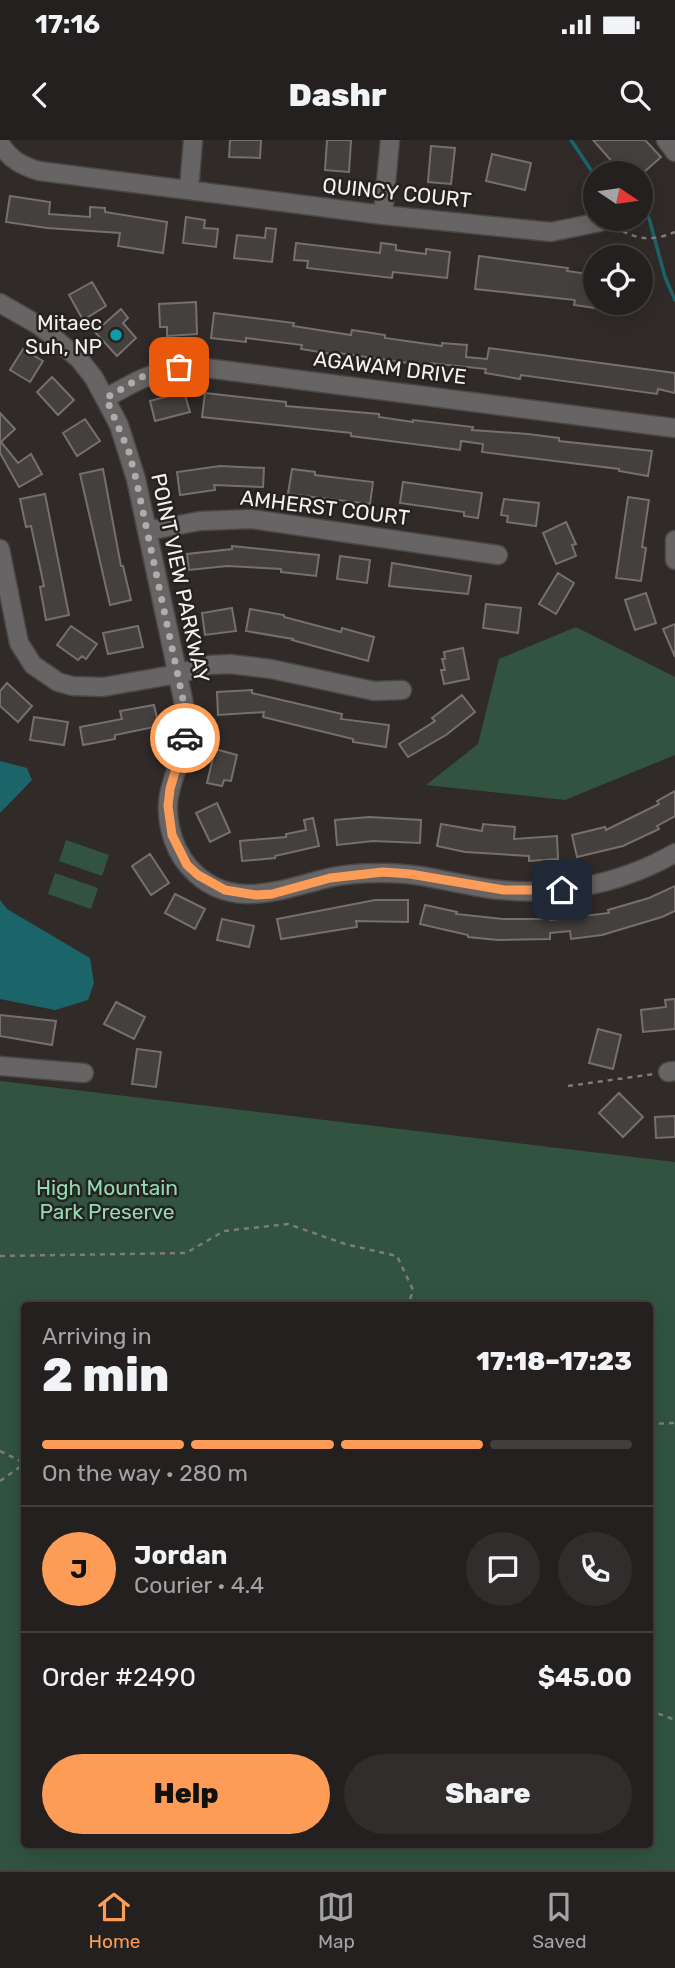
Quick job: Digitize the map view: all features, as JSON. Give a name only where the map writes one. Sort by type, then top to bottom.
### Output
[{"type":"street","points":[[189,190],[193,140]]},
{"type":"street","points":[[383,215],[390,140]]},
{"type":"street","points":[[666,140],[675,152]]},
{"type":"street","name":"QUINCY COURT","points":[[0,143],[15,161],[39,171],[383,215],[551,232],[583,225]]},
{"type":"street","name":"POINT VIEW PARKWAY","points":[[0,303],[40,326],[79,359],[106,398],[129,452],[186,718],[185,739],[170,789],[169,823],[179,852],[187,865],[198,875],[225,890],[248,895],[272,894],[330,878],[383,872],[490,888],[548,891],[604,883],[646,868],[675,853]]},
{"type":"street","name":"AGAWAM DRIVE","points":[[106,398],[142,377],[160,371],[198,366],[675,428]]},
{"type":"street","name":"AMHERST COURT","points":[[147,531],[200,521],[251,519],[498,555]]},
{"type":"street","points":[[675,540],[675,561]]},
{"type":"street","points":[[0,549],[19,643],[33,665],[44,675],[72,686],[88,688],[178,674],[209,665],[250,665],[374,691],[402,690]]},
{"type":"street","points":[[0,1066],[84,1073]]},
{"type":"path","points":[[622,231],[656,240],[675,232]]},
{"type":"path","points":[[568,1087],[671,1071]]},
{"type":"path","points":[[0,1256],[186,1253],[224,1231],[288,1224],[345,1244],[397,1256],[414,1290],[410,1302]]},
{"type":"path","points":[[653,1424],[675,1423]]},
{"type":"path","points":[[0,1451],[21,1462]]},
{"type":"path","points":[[0,1481],[21,1465]]},
{"type":"path","points":[[653,1712],[675,1720]]},
{"type":"green space","points":[[576,627],[675,677],[675,755],[565,800],[426,785],[478,744],[499,659]]},
{"type":"green space","points":[[66,840],[109,855],[102,876],[59,861]]},
{"type":"green space","points":[[55,873],[98,888],[91,909],[48,894]]},
{"type":"green space","name":"High Mountain Park Preserve","points":[[0,1081],[675,1162],[675,1870],[0,1870]]},
{"type":"water","points":[[0,761],[27,768],[32,780],[0,813]]},
{"type":"water","points":[[0,900],[7,909],[90,958],[94,983],[88,1000],[55,1010],[0,999]]},
{"type":"building","points":[[230,140],[261,140],[260,158],[229,157]]},
{"type":"building","points":[[327,140],[351,140],[349,172],[325,170]]},
{"type":"building","points":[[593,140],[645,140],[661,157],[653,164],[653,161],[611,161]]},
{"type":"building","points":[[431,146],[455,148],[451,184],[428,182]]},
{"type":"building","points":[[492,154],[531,163],[525,190],[486,181]]},
{"type":"building","points":[[10,196],[50,202],[49,214],[90,217],[90,207],[105,208],[105,212],[167,222],[163,253],[118,246],[120,233],[6,222]]},
{"type":"building","points":[[186,217],[205,220],[204,228],[218,229],[216,247],[183,243]]},
{"type":"building","points":[[266,228],[276,229],[272,262],[234,258],[237,235],[265,238]]},
{"type":"building","points":[[296,243],[380,253],[381,243],[396,245],[396,250],[426,254],[426,249],[450,252],[447,278],[393,272],[392,278],[307,268],[308,261],[294,260]]},
{"type":"building","points":[[479,256],[568,268],[567,271],[583,273],[583,306],[574,305],[575,300],[475,289]]},
{"type":"building","points":[[92,282],[106,306],[83,320],[69,295]]},
{"type":"building","points":[[196,302],[197,334],[167,336],[167,327],[160,327],[159,304]]},
{"type":"building","name":"Mitaec Suh, NP","points":[[121,309],[128,318],[123,323],[136,338],[117,356],[95,332]]},
{"type":"building","points":[[214,313],[294,323],[293,326],[351,335],[352,330],[385,335],[385,338],[442,346],[442,343],[467,345],[466,357],[487,359],[489,348],[675,373],[675,393],[658,389],[657,394],[521,375],[520,379],[485,373],[486,369],[430,363],[429,366],[338,355],[301,349],[302,345],[246,338],[246,342],[211,338]]},
{"type":"building","points":[[23,349],[43,361],[30,382],[10,370]]},
{"type":"building","points":[[52,377],[74,400],[58,415],[37,392]]},
{"type":"building","points":[[184,392],[190,412],[155,421],[150,401]]},
{"type":"building","points":[[205,393],[286,402],[286,406],[379,414],[379,417],[413,422],[473,427],[472,430],[528,434],[559,438],[559,441],[652,451],[648,476],[619,469],[482,452],[483,444],[461,441],[460,450],[351,436],[351,433],[202,417]]},
{"type":"building","points":[[0,413],[15,429],[1,442],[18,463],[31,454],[42,474],[19,487],[0,453]]},
{"type":"building","points":[[85,419],[100,441],[77,456],[63,433]]},
{"type":"building","points":[[220,466],[264,468],[263,487],[214,485],[215,490],[180,495],[177,472]]},
{"type":"building","points":[[103,469],[121,566],[131,600],[110,605],[80,474]]},
{"type":"building","points":[[292,469],[315,472],[315,475],[373,482],[370,504],[288,494]]},
{"type":"building","points":[[403,482],[482,493],[478,518],[464,516],[464,512],[400,503]]},
{"type":"building","points":[[45,494],[69,615],[46,620],[40,587],[44,586],[31,526],[26,527],[20,499]]},
{"type":"building","points":[[628,497],[649,500],[642,547],[646,548],[641,581],[616,578]]},
{"type":"building","points":[[504,499],[539,503],[536,526],[507,522],[508,516],[501,515]]},
{"type":"building","points":[[566,522],[576,544],[572,545],[576,556],[556,564],[543,533]]},
{"type":"building","points":[[232,546],[319,555],[316,576],[281,572],[281,569],[227,566],[189,570],[187,554],[232,549]]},
{"type":"building","points":[[340,556],[370,560],[367,583],[337,579]]},
{"type":"building","points":[[392,563],[471,576],[468,594],[389,586]]},
{"type":"building","points":[[558,573],[574,583],[556,614],[539,604]]},
{"type":"building","points":[[646,593],[656,623],[635,630],[625,600]]},
{"type":"building","points":[[486,604],[521,608],[518,633],[483,628]]},
{"type":"building","points":[[232,608],[236,631],[205,635],[202,613]]},
{"type":"building","points":[[250,609],[284,615],[341,632],[342,628],[374,637],[368,661],[293,639],[246,631]]},
{"type":"building","points":[[675,624],[675,657],[663,629]]},
{"type":"building","points":[[71,626],[97,644],[86,659],[82,656],[78,660],[57,645]]},
{"type":"building","points":[[138,626],[143,647],[108,654],[103,633]]},
{"type":"building","points":[[463,648],[469,679],[444,684],[441,670],[445,670],[442,659],[445,659],[444,652]]},
{"type":"building","points":[[7,683],[32,706],[18,722],[0,706],[0,691]]},
{"type":"building","points":[[252,690],[252,693],[342,714],[341,719],[389,725],[386,747],[353,742],[353,739],[263,717],[264,712],[218,715],[217,692]]},
{"type":"building","points":[[462,695],[475,712],[446,735],[408,757],[399,744],[435,721],[432,718]]},
{"type":"building","points":[[154,705],[159,726],[83,745],[80,727],[122,719],[120,711]]},
{"type":"building","points":[[34,717],[68,722],[64,745],[30,740]]},
{"type":"building","points":[[215,749],[237,755],[231,781],[224,780],[222,786],[207,783]]},
{"type":"building","points":[[675,791],[675,816],[657,826],[659,829],[623,846],[577,857],[572,835],[605,827],[606,830],[659,804],[657,801]]},
{"type":"building","points":[[217,803],[230,832],[210,842],[196,813]]},
{"type":"building","points":[[369,817],[421,820],[420,843],[373,841],[337,845],[335,820]]},
{"type":"building","points":[[313,818],[319,846],[275,858],[242,861],[240,841],[286,837],[286,834],[306,830],[304,820]]},
{"type":"building","points":[[441,824],[482,831],[483,824],[515,827],[514,839],[557,836],[558,859],[529,861],[529,856],[465,852],[437,846]]},
{"type":"building","points":[[150,854],[169,883],[151,895],[132,866]]},
{"type":"building","points":[[675,886],[675,911],[602,935],[571,939],[570,931],[550,933],[550,939],[498,940],[468,937],[420,924],[425,905],[457,912],[456,914],[550,920],[609,913],[608,910],[649,898]]},
{"type":"building","points":[[175,894],[205,909],[195,929],[165,913]]},
{"type":"building","points":[[375,900],[408,900],[408,922],[356,921],[357,927],[281,939],[277,919]]},
{"type":"building","points":[[222,919],[254,926],[249,947],[217,940]]},
{"type":"building","points":[[675,999],[675,1029],[643,1032],[641,1010],[666,1007],[665,1000]]},
{"type":"building","points":[[116,1002],[145,1017],[134,1039],[104,1024]]},
{"type":"building","points":[[0,1015],[56,1021],[52,1045],[0,1036]]},
{"type":"building","points":[[598,1029],[621,1035],[613,1069],[589,1063]]},
{"type":"building","points":[[137,1049],[161,1052],[156,1087],[132,1084]]},
{"type":"building","points":[[619,1093],[643,1117],[623,1137],[599,1113]]},
{"type":"building","points":[[675,1116],[675,1137],[656,1138],[655,1117]]},
{"type":"waterway","points":[[571,140],[585,161]]},
{"type":"waterway","points":[[653,231],[665,277],[675,300]]},
{"type":"way so far","points":[[179,367],[142,377],[106,398],[119,425],[136,479],[184,704],[185,738]]},
{"type":"place","name":"Mitaec Suh, NP","points":[[116,335]]},
{"type":"route","points":[[185,738],[170,789],[169,823],[179,852],[187,865],[210,884],[240,894],[272,894],[330,878],[383,872],[504,890],[562,890]]}]
